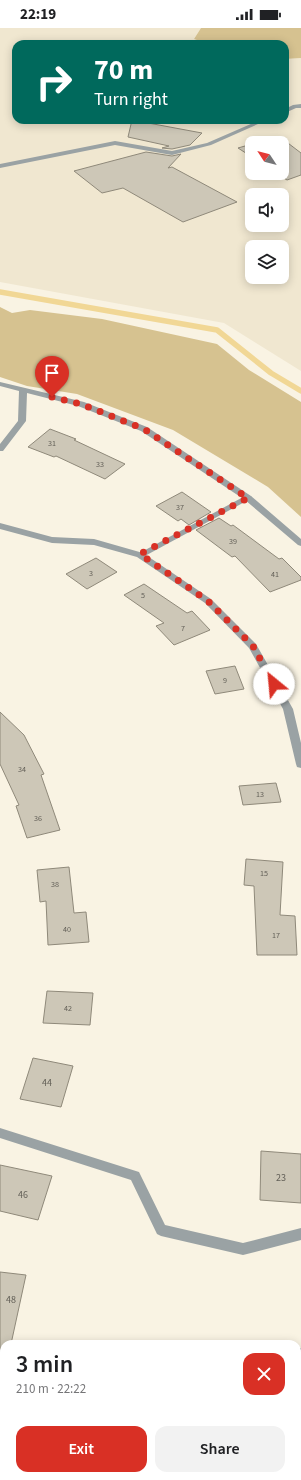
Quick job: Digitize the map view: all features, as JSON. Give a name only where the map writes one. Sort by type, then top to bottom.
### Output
[{"type":"street","points":[[0,384],[81,404],[144,429],[248,498],[301,543]]},
{"type":"street","points":[[0,449],[22,421],[23,390]]},
{"type":"street","points":[[0,526],[52,540],[94,542],[140,554],[208,601],[253,646],[288,709],[301,764]]},
{"type":"lane","points":[[289,109],[295,106],[301,106]]},
{"type":"lane","points":[[0,166],[115,142],[172,153],[209,144],[255,124]]},
{"type":"lane","points":[[140,554],[248,498]]},
{"type":"lane","points":[[0,1133],[135,1176],[161,1230],[243,1249],[301,1234]]},
{"type":"shaded area","points":[[0,28],[201,28],[194,39],[197,40],[12,40],[12,124],[289,124],[289,59],[301,58],[301,371],[224,323],[0,282]]},
{"type":"shaded area","points":[[201,28],[301,28],[301,58],[289,59],[289,40],[194,39]]},
{"type":"shaded area","points":[[0,307],[12,313],[30,310],[102,319],[217,344],[249,370],[301,402],[301,517],[268,487],[173,430],[77,394],[27,386],[0,377]]},
{"type":"building","points":[[131,124],[154,124],[202,133],[190,145],[172,149],[162,148],[169,146],[128,137]]},
{"type":"building","points":[[289,144],[301,153],[301,175],[289,179]]},
{"type":"building","points":[[245,146],[245,152],[238,148]]},
{"type":"building","points":[[146,152],[172,156],[181,154],[168,168],[172,167],[237,202],[183,222],[123,188],[102,193],[74,171]]},
{"type":"building","points":[[50,429],[76,439],[74,440],[125,464],[105,479],[56,456],[54,457],[28,447]]},
{"type":"building","points":[[182,492],[211,512],[189,525],[181,519],[178,521],[156,506]]},
{"type":"building","points":[[219,518],[231,526],[233,525],[279,559],[282,558],[301,577],[301,580],[270,592],[235,556],[232,557],[196,530]]},
{"type":"building","points":[[96,558],[117,572],[87,589],[66,574]]},
{"type":"building","points":[[144,584],[187,613],[192,611],[210,630],[174,645],[156,626],[164,623],[124,595]]},
{"type":"building","points":[[235,666],[244,689],[215,694],[206,671]]},
{"type":"building","points":[[0,712],[24,735],[44,774],[41,775],[60,830],[27,838],[16,806],[19,805],[0,764]]},
{"type":"building","points":[[276,783],[281,802],[243,805],[239,786]]},
{"type":"building","points":[[246,859],[283,862],[280,915],[295,916],[297,955],[257,955],[254,886],[244,885]]},
{"type":"building","points":[[69,867],[74,913],[86,912],[89,942],[48,945],[46,901],[40,902],[37,870]]},
{"type":"building","points":[[47,991],[93,993],[90,1025],[43,1023]]},
{"type":"building","points":[[33,1058],[73,1066],[61,1107],[20,1099]]},
{"type":"building","points":[[261,1151],[301,1154],[301,1203],[260,1200]]},
{"type":"building","points":[[0,1165],[52,1176],[38,1220],[0,1211]]},
{"type":"building","points":[[0,1272],[26,1275],[12,1340],[0,1340]]},
{"type":"waterway","points":[[0,292],[217,330],[271,373],[301,391]]},
{"type":"route","points":[[52,397],[81,404],[144,429],[248,498],[140,554],[208,601],[253,646],[274,684]]}]
